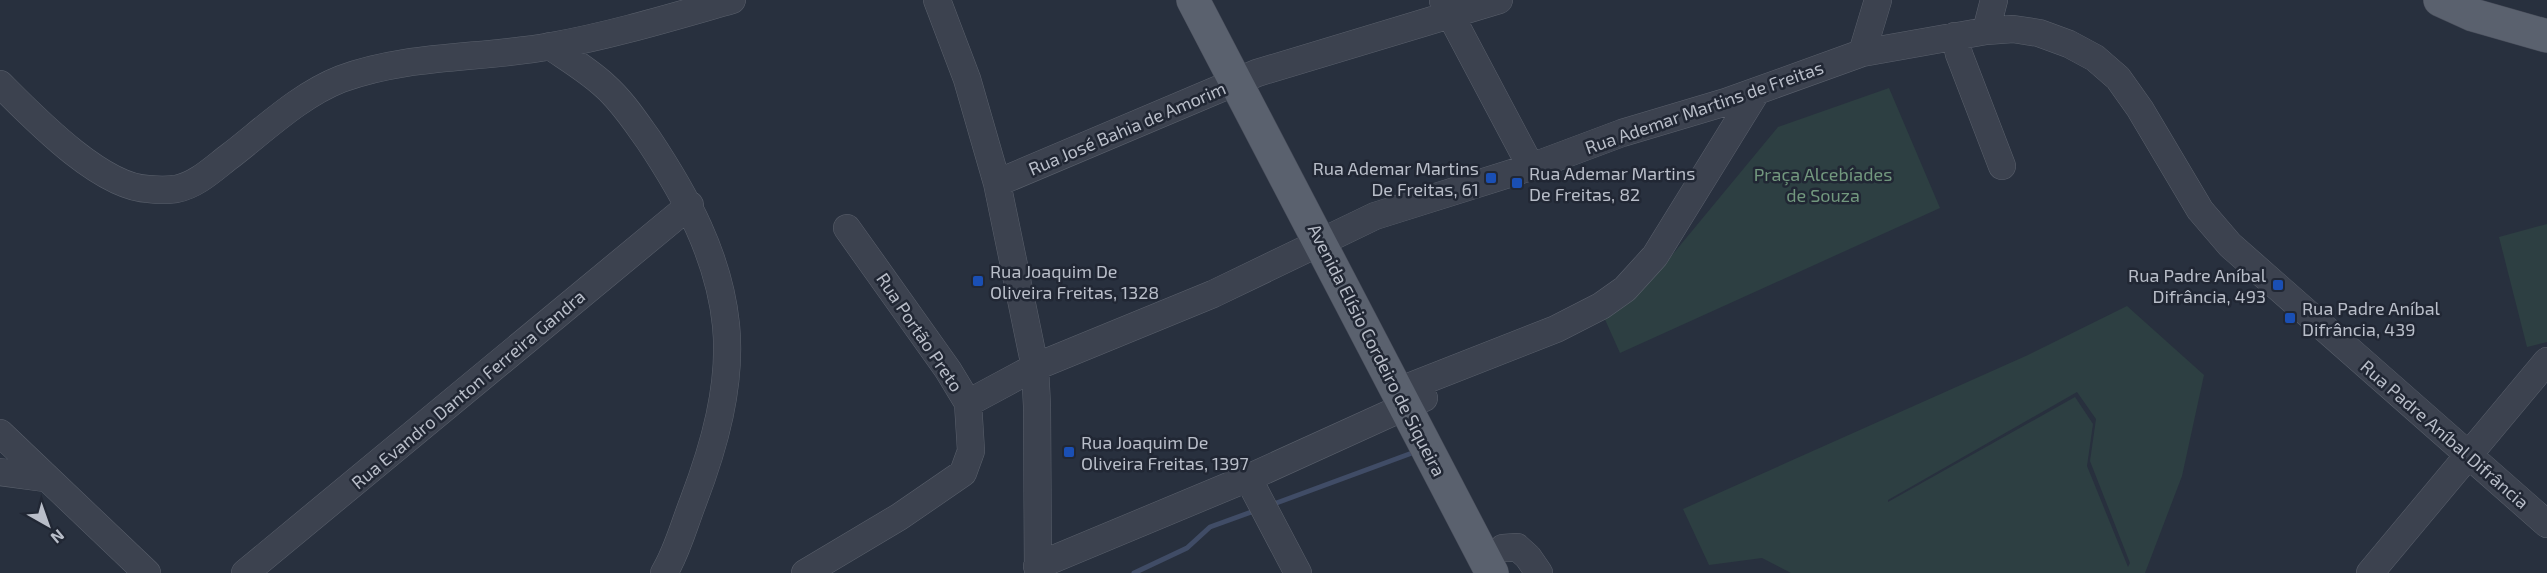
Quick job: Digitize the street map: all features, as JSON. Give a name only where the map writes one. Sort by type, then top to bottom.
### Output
[{"type":"main road","name":"Avenida Elísio Cordeiro de Siqueira","points":[[1193,0],[1247,78],[1412,395],[1504,565]]},
{"type":"main road","name":"Avenida Elísio Cordeiro de Siqueira","points":[[1218,0],[1247,78]]},
{"type":"main road","points":[[2440,0],[2474,15],[2547,36]]},
{"type":"street","points":[[0,84],[27,111],[97,170],[122,185],[146,190],[177,189],[201,178],[309,95],[341,79],[431,58],[550,46],[608,34],[732,0]]},
{"type":"street","points":[[937,0],[967,79],[997,183],[1035,367],[1037,569],[1252,485],[1412,395],[1601,306],[1625,289],[1655,256],[1757,91]]},
{"type":"street","name":"Rua José Bahia de Amorim","points":[[997,183],[1247,78],[1446,8],[1499,0]]},
{"type":"street","points":[[1862,53],[1878,0]]},
{"type":"street","points":[[1986,31],[1994,0]]},
{"type":"street","points":[[1446,8],[1531,167]]},
{"type":"street","name":"Rua Ademar Martins de Freitas","points":[[968,403],[1035,367],[1213,294],[1374,216],[1531,167],[1622,133],[1726,102],[1862,53],[1986,31],[2022,30],[2069,44],[2095,58],[2118,78],[2140,109],[2200,210],[2230,245],[2261,274]]},
{"type":"street","points":[[607,87],[594,55],[608,34]]},
{"type":"street","points":[[1955,36],[1959,54],[2002,166]]},
{"type":"street","points":[[550,46],[607,87],[632,117],[690,205],[707,244],[723,303],[727,326],[726,375],[717,430],[704,474],[664,573]]},
{"type":"street","points":[[1726,102],[1734,129]]},
{"type":"street","name":"Rua Evandro Danton Ferreira Gandra","points":[[245,573],[690,205]]},
{"type":"street","name":"Rua Portão Preto","points":[[805,573],[899,517],[963,473],[971,451],[968,403],[948,370],[847,228]]},
{"type":"street","name":"Rua Padre Aníbal Difrância","points":[[2261,274],[2547,524]]},
{"type":"street","points":[[2370,573],[2547,361]]},
{"type":"street","points":[[0,433],[44,478],[147,573]]},
{"type":"street","points":[[0,472],[44,478]]},
{"type":"street","points":[[1252,485],[1298,573]]},
{"type":"street","points":[[1504,565],[1516,547],[1528,557],[1539,573]]},
{"type":"green space","name":"Praça Alcebíades de Souza","points":[[1889,88],[1940,208],[1620,353],[1603,315],[1649,283],[1778,127]]},
{"type":"green space","points":[[2547,224],[2547,342],[2527,347],[2499,237]]},
{"type":"green space","points":[[2127,306],[2204,375],[2182,476],[2145,573],[1791,573],[1762,558],[1709,565],[1683,509],[2028,355]],"holes":[[[2077,392],[2096,419],[2090,461],[2130,563],[2128,567],[2087,466],[2093,424],[2075,397],[1888,502]]]},
{"type":"waterway","points":[[1271,505],[1412,453]]},
{"type":"waterway","points":[[1134,573],[1187,548],[1210,527],[1257,510]]},
{"type":"place","name":"Rua Ademar Martins De Freitas, 61","points":[[1491,178]]},
{"type":"place","name":"Rua Ademar Martins De Freitas, 82","points":[[1517,183]]},
{"type":"place","name":"Rua Joaquim De Oliveira Freitas, 1328","points":[[978,281]]},
{"type":"place","name":"Rua Padre Aníbal Difrância, 493","points":[[2278,285]]},
{"type":"place","name":"Rua Padre Aníbal Difrância, 439","points":[[2290,318]]},
{"type":"place","name":"Rua Joaquim De Oliveira Freitas, 1397","points":[[1069,452]]}]
